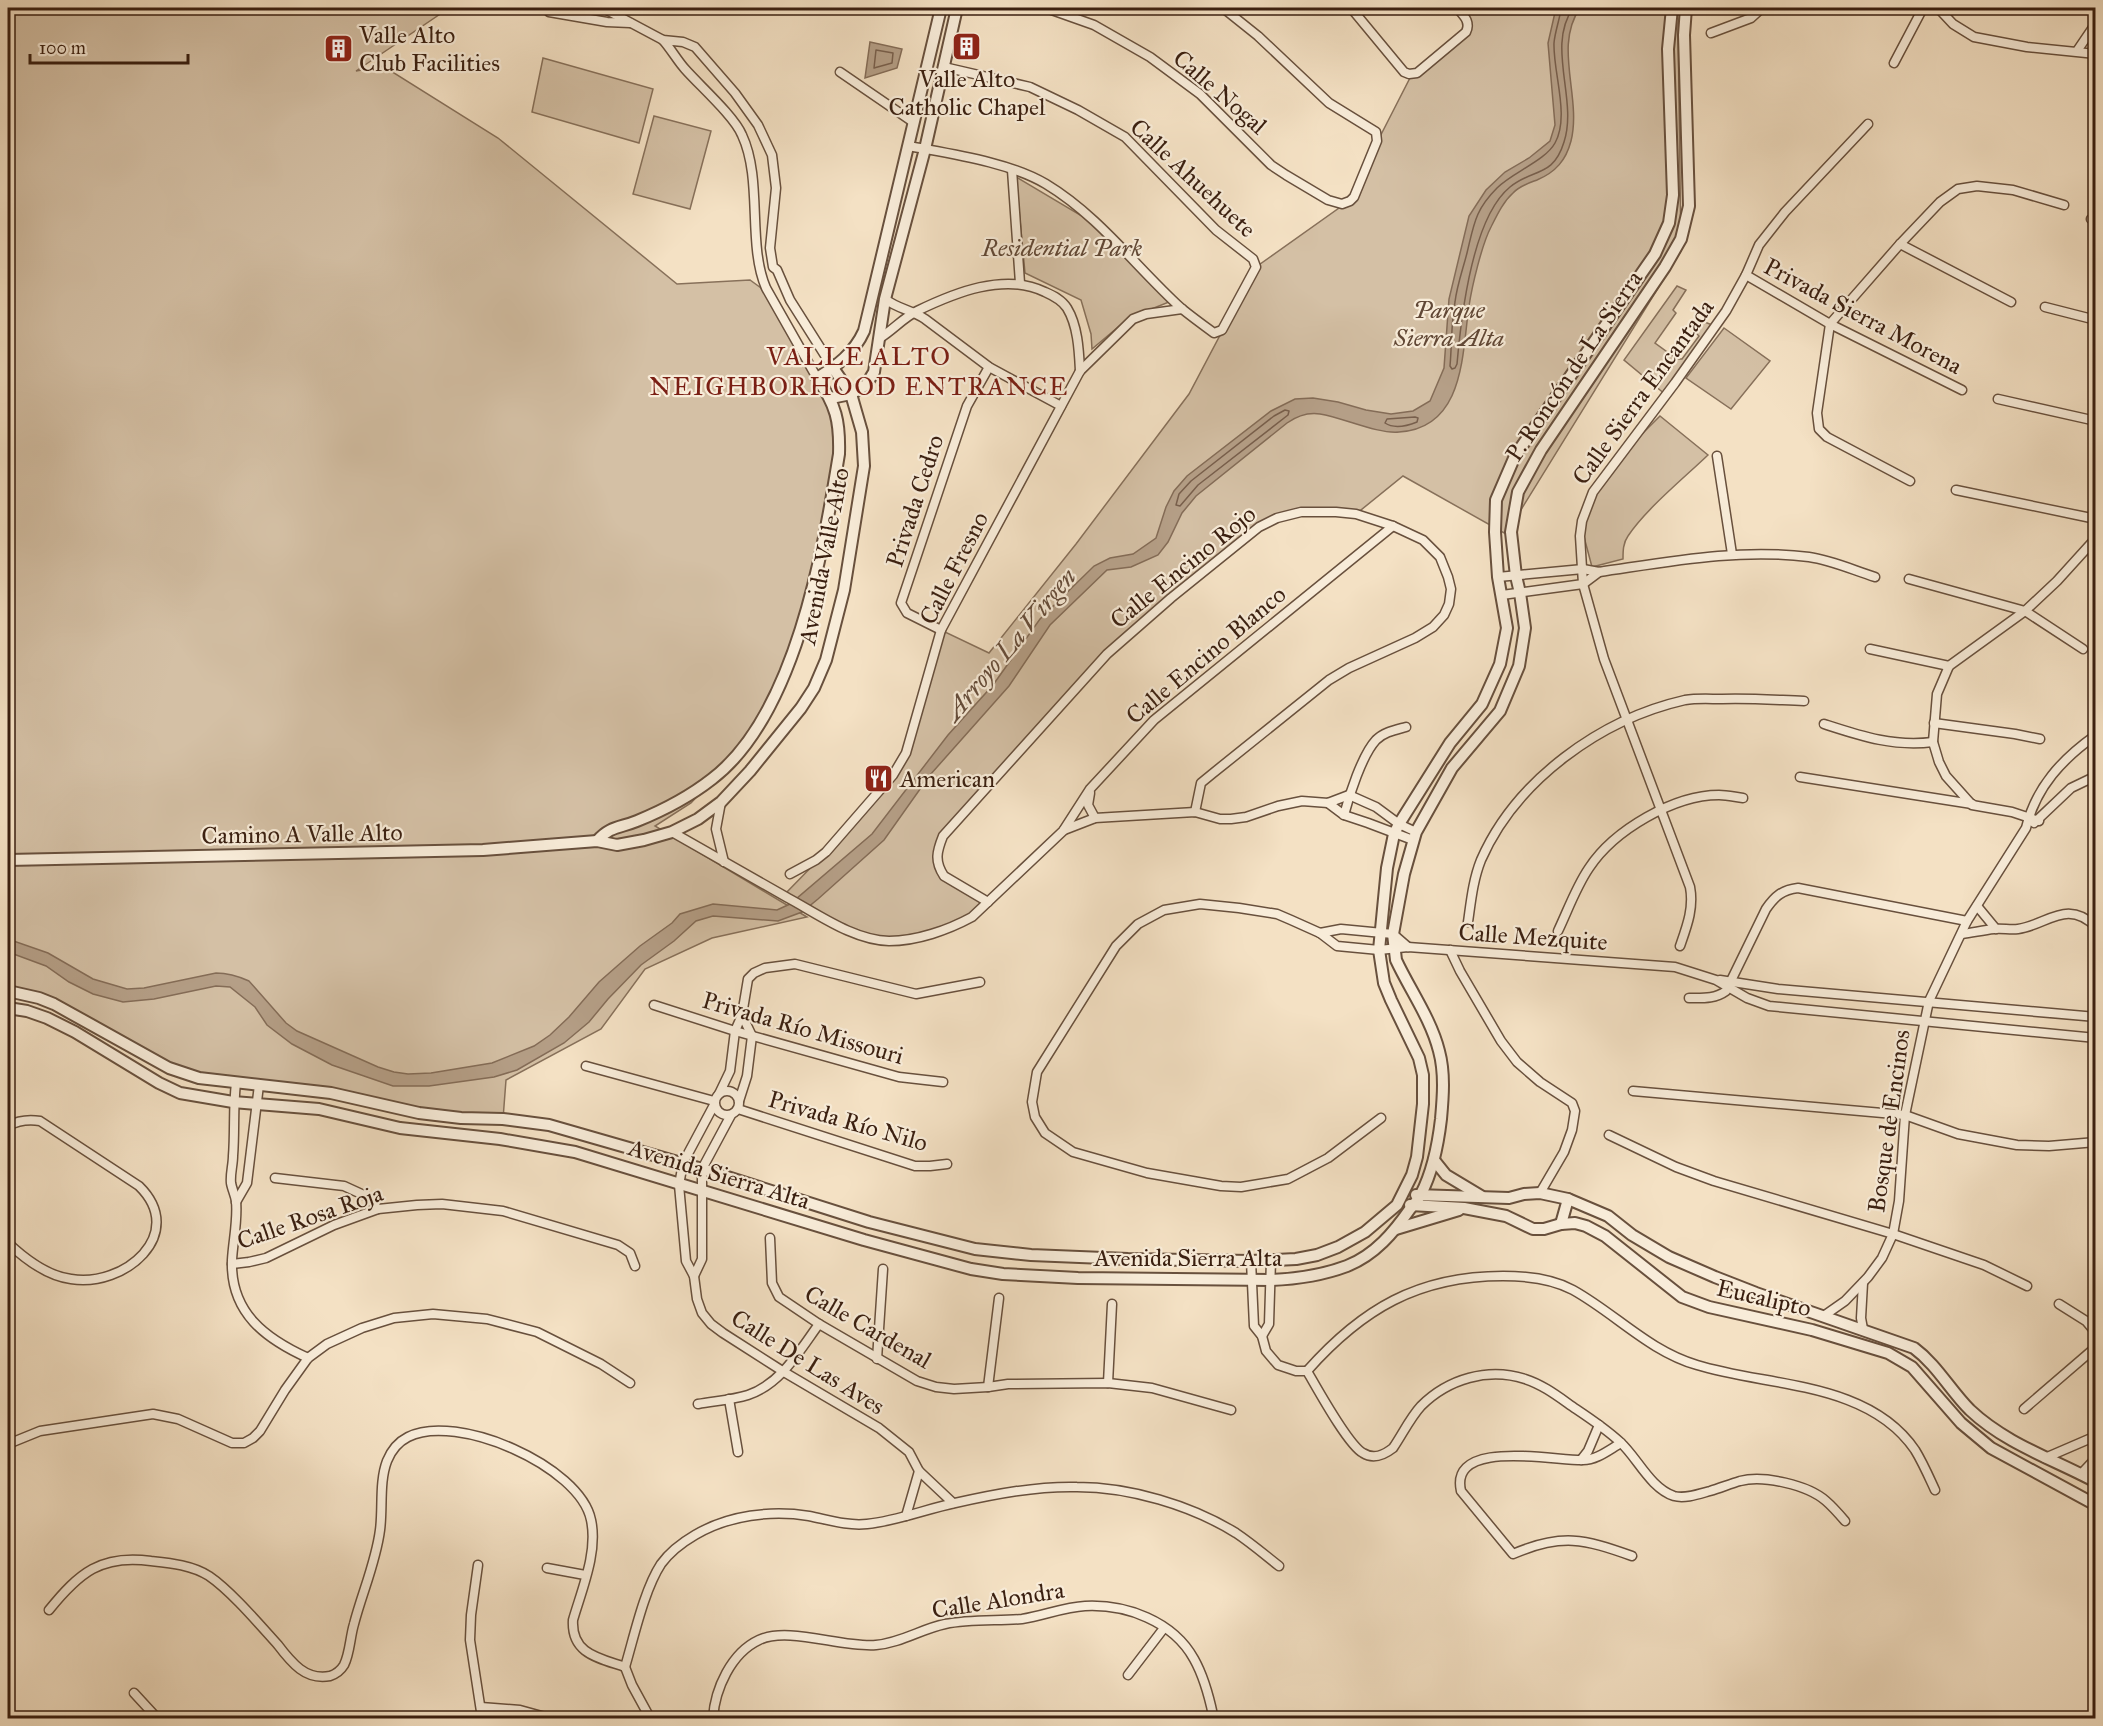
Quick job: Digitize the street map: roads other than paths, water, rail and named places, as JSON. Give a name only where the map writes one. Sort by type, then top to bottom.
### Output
[{"type":"street","points":[[603,8],[663,39]]},
{"type":"street","points":[[817,378],[833,368],[858,343],[864,331],[941,8]]},
{"type":"street","points":[[831,398],[851,394],[866,385],[872,378],[885,298],[925,149],[957,8]]},
{"type":"street","name":"Calle Nogal","points":[[1046,8],[1094,25],[1150,57],[1200,94],[1271,165],[1328,200],[1342,204],[1350,201],[1378,138],[1376,132],[1329,103],[1258,36],[1223,8]]},
{"type":"street","points":[[1350,8],[1408,74],[1417,73],[1466,32],[1469,24],[1460,11]]},
{"type":"street","name":"P. Roncón de La Sierra","points":[[1397,1205],[1418,1157],[1423,1104],[1419,1058],[1384,983],[1379,950],[1387,868],[1397,829],[1450,744],[1482,704],[1500,664],[1507,628],[1498,577],[1494,531],[1496,501],[1503,481],[1515,456],[1649,262],[1669,223],[1673,195],[1668,49],[1672,8]]},
{"type":"street","name":"P. Roncón de La Sierra","points":[[1413,1205],[1421,1196],[1434,1160],[1443,1104],[1439,1050],[1429,1023],[1396,960],[1393,949],[1393,934],[1404,874],[1414,836],[1452,768],[1500,711],[1512,685],[1523,647],[1525,628],[1511,532],[1514,509],[1523,480],[1665,267],[1681,238],[1689,206],[1684,35],[1686,8]]},
{"type":"street","points":[[1711,33],[1750,18],[1762,8]]},
{"type":"street","points":[[1894,63],[1923,8]]},
{"type":"street","points":[[1938,8],[1953,24],[1974,37],[2027,47],[2096,54]]},
{"type":"street","points":[[550,10],[607,22],[630,23]]},
{"type":"street","points":[[2077,51],[2096,23]]},
{"type":"street","name":"Avenida Valle Alto","points":[[597,841],[617,845],[644,840],[672,832],[698,819],[721,802],[750,771],[801,708],[814,688],[826,660],[844,590],[864,466],[862,432],[851,394],[790,300],[777,270],[773,267],[770,248],[776,188],[772,155],[758,125],[735,93],[695,47],[683,42],[663,39]]},
{"type":"street","name":"Avenida Valle Alto","points":[[597,841],[605,832],[635,822],[693,794],[736,758],[760,723],[798,639],[816,576],[839,454],[840,434],[831,398],[817,378],[759,273],[749,158],[742,132],[683,66],[663,39]]},
{"type":"street","name":"Calle Ahuehuete","points":[[944,67],[1030,87],[1078,110],[1125,138],[1216,230],[1253,259],[1256,267],[1220,332],[1214,333],[1182,309]]},
{"type":"street","points":[[840,72],[913,122]]},
{"type":"street","name":"Calle Sierra Encantada","points":[[1680,946],[1691,913],[1692,897],[1662,809],[1604,660],[1583,584],[1580,536],[1582,521],[1593,492],[1726,311],[1759,245],[1770,229],[1868,124]]},
{"type":"street","points":[[1671,143],[1688,142]]},
{"type":"street","points":[[909,146],[956,154],[1012,170],[1045,183],[1084,211],[1182,309]]},
{"type":"street","points":[[1012,170],[1020,283]]},
{"type":"street","points":[[1910,481],[1827,436],[1820,429],[1817,413],[1830,324],[1900,244],[1940,202],[1958,189],[1977,186],[2013,190],[2064,205]]},
{"type":"street","points":[[1900,244],[2011,302]]},
{"type":"street","name":"Privada Sierra Morena","points":[[1746,275],[1830,324],[1962,390]]},
{"type":"street","points":[[879,338],[915,312],[957,294],[1020,283],[1061,300],[1068,309],[1078,343],[1080,371]]},
{"type":"street","points":[[885,298],[901,310],[915,312],[989,367],[1061,406]]},
{"type":"street","points":[[2045,307],[2096,320]]},
{"type":"street","name":"Calle Fresno","points":[[790,874],[826,852],[897,768],[906,753],[941,630],[1080,371],[1133,319],[1146,314],[1182,309]]},
{"type":"street","name":"Privada Cedro","points":[[941,630],[907,613],[901,603],[967,406],[989,367]]},
{"type":"street","points":[[1998,399],[2096,421]]},
{"type":"street","points":[[1717,456],[1732,554]]},
{"type":"street","points":[[1956,490],[2096,519]]},
{"type":"street","name":"Calle Encino Rojo","points":[[988,902],[944,876],[940,870],[937,851],[944,836],[1107,654],[1171,598],[1259,527],[1277,518],[1301,512],[1356,514],[1393,526],[1423,540],[1440,557],[1451,589],[1449,604],[1444,615],[1433,627],[1415,638],[1349,668],[1329,681],[1201,783],[1195,812]]},
{"type":"street","name":"Calle Encino Blanco","points":[[1063,831],[1090,789],[1168,707],[1393,526]]},
{"type":"street","points":[[1972,805],[1946,776],[1933,742],[1937,694],[1949,666],[2025,611],[2057,581],[2096,538]]},
{"type":"street","points":[[1498,577],[1583,569],[1599,572],[1732,554],[1810,557],[1875,578]]},
{"type":"street","points":[[1502,595],[1583,584],[1599,572]]},
{"type":"street","points":[[1909,579],[2025,611],[2083,649]]},
{"type":"street","points":[[1870,649],[1949,666]]},
{"type":"street","points":[[1468,922],[1472,892],[1480,861],[1500,825],[1534,782],[1581,744],[1626,720],[1687,700],[1804,701]]},
{"type":"street","points":[[1934,723],[2015,734],[2040,740]]},
{"type":"street","points":[[1824,724],[1891,742],[1910,744],[1933,742]]},
{"type":"street","points":[[1344,815],[1349,795],[1370,748],[1387,732],[1406,727]]},
{"type":"street","name":"Bosque de Encinos","points":[[1824,1315],[1845,1301],[1863,1283],[1882,1258],[1893,1234],[1899,1201],[1905,1115],[1923,1020],[1929,1001],[1967,921],[2026,828],[2045,782],[2060,763],[2096,735]]},
{"type":"street","name":"Bosque de Encinos","points":[[2026,828],[2039,821],[2071,788],[2096,776]]},
{"type":"street","points":[[1800,777],[1972,805],[2039,821]]},
{"type":"street","points":[[1090,789],[1088,805],[1095,818]]},
{"type":"street","points":[[672,832],[837,924],[870,938],[888,941],[912,939],[959,924],[988,902],[1063,831],[1095,818],[1195,812],[1220,819],[1231,819],[1302,801],[1328,803],[1349,795],[1376,807],[1397,829]]},
{"type":"street","points":[[1558,931],[1589,868],[1604,850],[1629,829],[1662,809],[1705,797],[1720,795],[1743,798]]},
{"type":"street","points":[[721,802],[716,829],[724,862]]},
{"type":"street","points":[[1328,803],[1344,815],[1397,829],[1414,836]]},
{"type":"street","name":"Camino A Valle Alto","points":[[8,860],[483,850],[597,841]]},
{"type":"street","points":[[1689,998],[1718,996],[1730,985],[1766,909],[1773,899],[1787,889],[1798,888],[1967,921]]},
{"type":"street","name":"Calle Mezquite","points":[[1381,1118],[1328,1158],[1288,1179],[1240,1188],[1147,1173],[1073,1152],[1045,1133],[1035,1117],[1032,1102],[1037,1072],[1116,946],[1138,924],[1150,916],[1164,910],[1200,904],[1277,914],[1320,933],[1336,946],[1379,950],[1408,946],[1656,966],[1692,971],[1730,985],[1748,998],[1769,1006],[2096,1038]]},
{"type":"street","points":[[1977,906],[1996,929]]},
{"type":"street","points":[[1962,934],[1996,929],[2016,930],[2054,917],[2073,914],[2088,920],[2096,927]]},
{"type":"street","points":[[1320,933],[1341,929],[1393,934],[1408,946]]},
{"type":"street","points":[[1450,950],[1489,1021],[1517,1062],[1540,1082],[1572,1103],[1575,1111],[1572,1130],[1564,1152],[1540,1193]]},
{"type":"street","name":"Calle De Las Aves","points":[[953,1503],[919,1471],[909,1452],[879,1428],[784,1372],[711,1323],[702,1313],[697,1299],[694,1276],[686,1261],[679,1185],[683,1163],[730,1071],[735,1031],[742,1015],[748,980],[754,973],[765,968],[795,964],[916,994],[980,982]]},
{"type":"street","points":[[1730,985],[2096,1017]]},
{"type":"street","name":"Avenida Sierra Alta","points":[[8,991],[54,1004],[168,1068],[199,1078],[331,1093],[402,1110],[461,1118],[503,1119],[549,1125],[683,1163],[869,1222],[975,1249],[1031,1255],[1251,1261],[1296,1259],[1317,1255],[1338,1247],[1365,1232],[1397,1205]]},
{"type":"street","name":"Privada Río Missouri","points":[[654,1005],[752,1036],[899,1077],[943,1082]]},
{"type":"street","name":"Avenida Sierra Alta","points":[[8,1008],[27,1011],[47,1018],[180,1093],[233,1102],[319,1109],[400,1128],[575,1152],[853,1236],[971,1269],[1003,1274],[1078,1278],[1296,1279],[1348,1266],[1385,1241],[1413,1205]]},
{"type":"street","points":[[702,1169],[736,1108],[747,1076],[752,1036],[742,1015]]},
{"type":"street","points":[[586,1066],[716,1100]]},
{"type":"street","points":[[236,1083],[233,1102],[231,1182],[236,1202],[232,1264],[234,1285],[251,1320],[264,1333],[281,1346],[308,1358]]},
{"type":"street","points":[[236,1202],[247,1183],[260,1085]]},
{"type":"street","points":[[722,1091],[735,1093],[736,1108],[727,1116],[719,1113],[716,1100],[722,1091]]},
{"type":"street","points":[[1633,1091],[1905,1115],[1933,1127],[1986,1141],[2017,1145],[2049,1146],[2096,1142]]},
{"type":"street","name":"Privada Río Nilo","points":[[736,1108],[915,1166],[947,1164]]},
{"type":"street","points":[[460,1135],[461,1118]]},
{"type":"street","points":[[8,1126],[19,1120],[40,1121],[139,1186],[149,1196],[156,1209],[157,1219],[150,1245],[141,1258],[126,1269],[109,1277],[88,1280],[71,1279],[51,1273],[20,1255],[8,1243]]},
{"type":"street","points":[[1609,1135],[1676,1167],[1714,1182],[1893,1234],[1984,1265],[2027,1286]]},
{"type":"street","points":[[233,1155],[250,1156]]},
{"type":"street","points":[[1434,1160],[1446,1175],[1484,1198]]},
{"type":"street","name":"Calle De Las Aves","points":[[694,1276],[702,1259],[702,1169]]},
{"type":"street","points":[[275,1178],[344,1186],[369,1197],[378,1209]]},
{"type":"street","name":"Eucalipto","points":[[1403,1194],[1509,1198],[1540,1193],[1568,1199],[1608,1216],[1632,1235],[1669,1257],[1756,1293],[1914,1348],[1928,1359],[1970,1410],[2001,1434],[2096,1482]]},
{"type":"street","points":[[1506,1216],[1509,1198]]},
{"type":"street","points":[[1561,1224],[1568,1199]]},
{"type":"street","name":"Calle Rosa Roja","points":[[232,1264],[266,1258],[334,1225],[378,1209],[442,1204],[503,1211],[618,1245],[630,1253],[635,1266]]},
{"type":"street","name":"Eucalipto","points":[[1397,1205],[1464,1208],[1506,1216],[1533,1229],[1575,1223],[1586,1226],[1605,1236],[1674,1292],[1698,1304],[1812,1330],[1898,1358],[1922,1376],[1951,1413],[1991,1448],[2096,1505]]},
{"type":"street","points":[[1396,1229],[1464,1208]]},
{"type":"street","points":[[684,1235],[702,1234]]},
{"type":"street","name":"Calle Cardenal","points":[[770,1238],[772,1283],[779,1297],[819,1324],[917,1381],[936,1387],[954,1389],[1008,1384],[1108,1383],[1152,1388],[1232,1410]]},
{"type":"street","points":[[971,1269],[975,1249]]},
{"type":"street","points":[[1262,1336],[1269,1324],[1271,1260]]},
{"type":"street","points":[[1251,1261],[1254,1326],[1262,1336],[1266,1351],[1278,1365],[1296,1371],[1307,1371],[1353,1325],[1385,1304],[1430,1284],[1476,1276],[1535,1278],[1572,1289],[1656,1347],[1685,1361],[1727,1373],[1824,1391],[1853,1402],[1894,1428],[1913,1448],[1935,1490]]},
{"type":"street","points":[[877,1359],[883,1269]]},
{"type":"street","points":[[1863,1283],[1861,1318],[1863,1329]]},
{"type":"street","points":[[988,1387],[999,1298]]},
{"type":"street","points":[[1108,1383],[1112,1304]]},
{"type":"street","points":[[2058,1304],[2086,1321],[2096,1333]]},
{"type":"street","points":[[8,1444],[40,1431],[153,1414],[178,1419],[232,1443],[244,1443],[254,1438],[260,1431],[308,1358],[327,1344],[362,1328],[394,1318],[433,1314],[487,1319],[537,1332],[601,1364],[630,1383]]},
{"type":"street","points":[[698,1404],[750,1395],[765,1387],[784,1372],[819,1324]]},
{"type":"street","points":[[2024,1409],[2096,1347]]},
{"type":"street","points":[[1307,1371],[1353,1443],[1361,1452],[1370,1456],[1380,1456],[1393,1448],[1419,1408],[1439,1391],[1457,1382],[1484,1374],[1504,1374],[1525,1379],[1546,1389],[1599,1425],[1621,1443],[1657,1484],[1672,1495],[1687,1496],[1740,1481],[1756,1479],[1772,1481],[1800,1487],[1813,1493],[1825,1500],[1845,1521]]},
{"type":"street","points":[[729,1400],[738,1452]]},
{"type":"street","points":[[1581,1461],[1599,1425]]},
{"type":"street","points":[[49,1610],[66,1588],[83,1573],[103,1562],[142,1559],[188,1567],[208,1576],[230,1595],[298,1667],[316,1677],[336,1674],[346,1662],[376,1548],[380,1531],[387,1462],[396,1445],[408,1437],[420,1433],[452,1431],[501,1443],[530,1456],[567,1482],[578,1493],[587,1506],[593,1537],[573,1620],[573,1631],[576,1640],[585,1651],[597,1658],[625,1667]]},
{"type":"street","points":[[2045,1458],[2095,1438]]},
{"type":"street","points":[[1621,1443],[1594,1458],[1581,1461],[1535,1456],[1487,1457],[1474,1461],[1465,1468],[1460,1475],[1461,1491],[1513,1554],[1540,1543],[1568,1539],[1595,1543],[1632,1556]]},
{"type":"street","points":[[2081,1474],[2096,1458]]},
{"type":"street","points":[[906,1516],[919,1471]]},
{"type":"street","points":[[650,1719],[625,1667],[651,1582],[662,1563],[694,1535],[729,1520],[756,1515],[783,1514],[808,1516],[844,1524],[867,1524],[953,1503],[1021,1490],[1077,1487],[1126,1492],[1168,1502],[1205,1516],[1236,1533],[1279,1566]]},
{"type":"street","points":[[478,1565],[470,1640],[482,1719]]},
{"type":"street","points":[[547,1568],[585,1575]]},
{"type":"street","name":"Calle Alondra","points":[[712,1719],[716,1695],[734,1660],[746,1648],[771,1636],[784,1634],[859,1646],[876,1645],[892,1643],[945,1624],[1023,1619],[1083,1606],[1104,1606],[1128,1610],[1148,1617],[1164,1628],[1195,1659],[1213,1714]]},
{"type":"street","points":[[1128,1675],[1164,1628]]},
{"type":"street","points":[[134,1693],[157,1719]]},
{"type":"street","points":[[481,1707],[534,1712],[549,1719]]},
{"type":"water","points":[[1556,8],[1580,8],[1572,23],[1569,39],[1568,56],[1573,107],[1571,141],[1559,165],[1544,177],[1515,191],[1503,205],[1491,227],[1472,288],[1456,385],[1448,403],[1437,417],[1421,427],[1399,432],[1381,431],[1315,414],[1302,415],[1287,423],[1196,496],[1182,513],[1168,542],[1158,555],[1131,567],[1107,570],[1050,625],[1009,686],[930,775],[884,840],[802,912],[778,921],[713,916],[696,921],[674,941],[641,965],[589,1022],[564,1043],[517,1070],[494,1077],[429,1086],[393,1086],[332,1065],[292,1044],[267,1025],[255,1007],[230,987],[216,986],[154,999],[123,1002],[93,994],[69,982],[46,966],[8,952],[8,939],[48,953],[93,979],[127,989],[144,988],[216,973],[237,976],[249,981],[286,1023],[297,1031],[378,1067],[408,1074],[431,1073],[492,1063],[534,1046],[569,1017],[599,982],[680,914],[713,904],[777,910],[790,904],[872,834],[948,735],[993,685],[1040,619],[1094,566],[1110,558],[1133,554],[1156,538],[1174,491],[1187,476],[1271,411],[1295,399],[1313,398],[1391,414],[1413,411],[1430,401],[1444,368],[1449,299],[1469,216],[1486,190],[1505,172],[1529,158],[1550,141],[1555,125],[1548,43]]},
{"type":"water","points":[[870,42],[902,49],[897,68],[865,78]]},
{"type":"place","name":"Valle Alto Catholic Chapel","points":[[967,46]]},
{"type":"place","name":"Valle Alto Club Facilities","points":[[338,49]]},
{"type":"place","name":"American","points":[[879,779]]},
{"type":"district","name":"VALLE ALTO NEIGHBORHOOD ENTRANCE","points":[[859,371]]},
{"type":"park label","name":"Residential Park","points":[[1062,248]]},
{"type":"park label","name":"Parque Sierra Alta","points":[[1449,324]]},
{"type":"water label","name":"Arroyo La Virgen","points":[[1010,644]]}]
